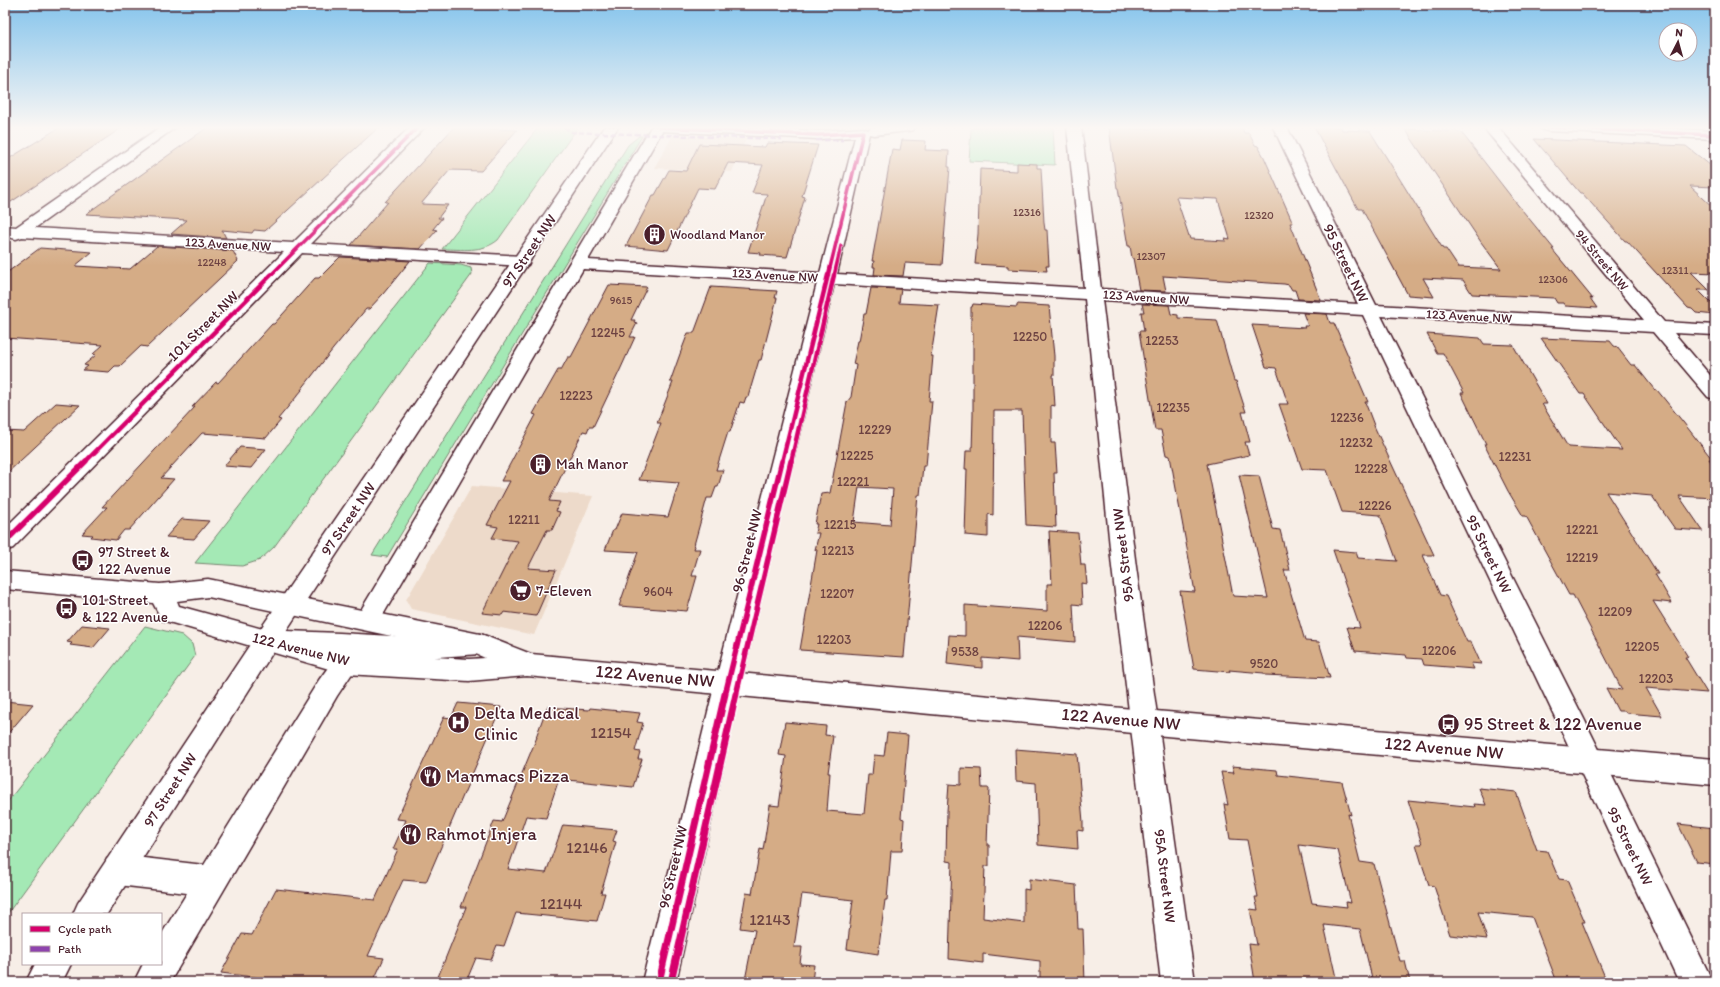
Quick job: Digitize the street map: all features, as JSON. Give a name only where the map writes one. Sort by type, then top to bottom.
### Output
[{"type":"street","points":[[5,242],[12,231],[99,173]]},
{"type":"street","name":"101 Street NW","points":[[5,542],[372,173]]},
{"type":"street","name":"97 Street NW","points":[[90,913],[266,641],[580,173]]},
{"type":"street","points":[[366,620],[631,173]]},
{"type":"street","name":"96 Street NW","points":[[659,982],[728,683],[826,278],[855,173]]},
{"type":"street","name":"95A Street NW","points":[[1080,173],[1124,567],[1178,982]]},
{"type":"street","name":"95 Street NW","points":[[1303,173],[1590,761],[1696,982]]},
{"type":"street","name":"94 Street NW","points":[[1529,173],[1715,393]]},
{"type":"street","name":"123 Avenue NW","points":[[12,231],[522,261]]},
{"type":"street","name":"123 Avenue NW","points":[[577,264],[1715,330]]},
{"type":"street","name":"122 Avenue NW","points":[[5,580],[160,594],[208,588],[480,644],[527,665]]},
{"type":"street","name":"122 Avenue NW","points":[[160,594],[171,613],[266,641],[346,662],[469,670],[527,665],[1144,722],[1715,772]]},
{"type":"street","points":[[266,641],[340,643],[409,648],[480,644]]},
{"type":"street","points":[[162,964],[328,688],[346,662]]},
{"type":"street","points":[[118,870],[212,881]]},
{"type":"street","points":[[43,982],[54,965]]},
{"type":"street","points":[[151,982],[161,965]]},
{"type":"shaded area","points":[[472,486],[593,496],[534,635],[411,609],[406,600]]},
{"type":"green space","points":[[502,173],[545,173],[498,240],[479,249],[442,249]]},
{"type":"green space","points":[[610,173],[620,173],[387,557],[372,555]]},
{"type":"green space","points":[[430,263],[461,265],[471,268],[472,274],[274,547],[260,560],[242,566],[195,563]]},
{"type":"green space","points":[[145,626],[182,635],[192,644],[195,656],[5,917],[5,805]]},
{"type":"building","points":[[5,173],[54,173],[5,206]]},
{"type":"building","points":[[143,173],[329,173],[265,231],[254,230],[252,233],[222,230],[226,238],[171,234],[187,220],[86,214]]},
{"type":"building","points":[[412,173],[447,173],[421,204],[448,205],[438,218],[442,218],[433,229],[437,230],[420,249],[351,245],[388,202],[385,202]]},
{"type":"building","points":[[667,173],[723,173],[715,189],[698,188],[668,250],[626,246],[653,195],[655,195]]},
{"type":"building","points":[[760,173],[809,173],[802,196],[805,197],[787,257],[760,255],[761,253],[748,252],[767,194],[752,193]]},
{"type":"building","points":[[888,173],[950,173],[942,265],[905,263],[903,276],[874,275],[875,267],[873,267],[874,261],[872,261]]},
{"type":"building","points":[[980,173],[1041,173],[1044,223],[1045,230],[1047,230],[1049,266],[1046,266],[1047,271],[1008,269],[1008,266],[975,264],[978,234]]},
{"type":"building","points":[[1115,173],[1271,173],[1293,223],[1290,223],[1321,300],[1298,299],[1295,290],[1292,290],[1289,285],[1284,284],[1163,276],[1166,291],[1139,290],[1130,246],[1128,246]],"holes":[[[1176,197],[1218,199],[1230,239],[1225,238],[1226,241],[1190,239]]]},
{"type":"building","points":[[1339,173],[1396,173],[1443,249],[1446,249],[1458,267],[1501,269],[1435,173],[1493,173],[1593,299],[1590,298],[1597,308],[1565,306],[1563,303],[1557,303],[1554,298],[1472,294],[1463,280],[1423,278],[1434,297],[1408,295],[1362,209],[1358,209]]},
{"type":"building","points":[[1563,173],[1715,173],[1715,187],[1690,186],[1715,209],[1715,273],[1691,272],[1709,290],[1698,290],[1715,307],[1715,315],[1696,313],[1692,309],[1688,308],[1582,193],[1580,193]]},
{"type":"building","points":[[157,246],[233,251],[238,261],[147,347],[141,346],[120,366],[115,366],[109,372],[83,370],[88,366],[84,365],[96,355],[93,354],[103,345],[5,338],[5,274],[40,248],[92,252],[75,266],[130,269]]},
{"type":"building","points":[[340,257],[410,261],[383,294],[369,309],[366,309],[333,349],[278,419],[281,420],[266,438],[202,433],[161,478],[174,479],[129,530],[124,530],[116,540],[91,537],[93,535],[82,534],[107,507],[102,507],[195,407],[192,407],[216,382],[218,383],[315,278],[319,278]]},
{"type":"building","points":[[609,285],[647,287],[631,320],[635,320],[634,322],[637,323],[630,337],[635,337],[593,427],[589,427],[587,432],[583,431],[549,501],[560,502],[556,511],[560,512],[552,530],[547,530],[528,568],[556,570],[536,616],[504,612],[502,615],[482,613],[518,541],[492,538],[498,527],[487,525],[510,481],[501,481],[536,415],[533,414],[558,370],[561,370],[568,357],[571,357]]},
{"type":"building","points":[[711,287],[777,291],[775,298],[777,298],[761,360],[759,360],[748,397],[746,397],[744,403],[740,402],[730,432],[728,432],[716,470],[723,470],[718,487],[716,487],[712,498],[707,498],[694,545],[694,549],[700,549],[692,576],[697,576],[687,611],[619,606],[638,552],[605,550],[622,513],[668,517],[679,483],[639,480],[661,423],[657,423],[673,382],[670,382],[680,354],[688,333],[694,333]]},
{"type":"building","points":[[871,288],[901,289],[899,303],[939,305],[931,356],[933,356],[929,401],[932,401],[926,466],[923,466],[920,495],[918,495],[904,657],[800,650],[817,550],[815,550],[819,533],[815,533],[817,524],[815,524],[821,494],[830,493],[847,402],[851,397],[856,365],[853,364],[864,314],[866,314]],"holes":[[[859,487],[893,489],[890,525],[854,522]]]},
{"type":"building","points":[[973,304],[1017,307],[1017,304],[1049,306],[1054,356],[1053,375],[1055,406],[1051,405],[1051,443],[1055,443],[1057,473],[1054,473],[1056,527],[1026,525],[1022,411],[994,411],[993,515],[988,514],[988,537],[965,535],[967,469],[965,469],[966,451],[972,451],[973,332],[971,332],[971,307]]},
{"type":"building","points":[[1142,304],[1169,305],[1171,314],[1178,315],[1178,318],[1217,320],[1234,381],[1236,381],[1246,412],[1242,412],[1250,442],[1245,442],[1249,455],[1207,464],[1233,596],[1268,598],[1239,475],[1259,476],[1273,529],[1280,530],[1290,570],[1284,570],[1305,641],[1319,642],[1330,678],[1265,675],[1264,673],[1229,670],[1230,672],[1194,669],[1180,591],[1195,592],[1170,456],[1166,455],[1161,430],[1155,430],[1139,331],[1144,331],[1141,312],[1144,312]]},
{"type":"building","points":[[1303,313],[1327,314],[1330,323],[1334,323],[1368,402],[1365,402],[1375,428],[1434,555],[1423,555],[1440,595],[1446,596],[1467,642],[1471,642],[1481,664],[1471,663],[1474,669],[1424,665],[1422,659],[1407,658],[1406,655],[1355,651],[1347,627],[1360,628],[1333,550],[1356,552],[1358,558],[1397,561],[1380,515],[1342,512],[1327,470],[1302,469],[1279,404],[1288,404],[1276,368],[1266,367],[1252,325],[1305,328],[1304,326],[1308,326]]},
{"type":"building","points":[[1427,334],[1480,338],[1484,344],[1513,345],[1547,404],[1542,404],[1568,447],[1622,450],[1584,394],[1580,394],[1541,338],[1610,341],[1617,347],[1631,365],[1635,365],[1654,389],[1657,390],[1712,459],[1709,459],[1715,468],[1715,498],[1679,496],[1703,531],[1675,529],[1652,496],[1606,492],[1658,574],[1655,574],[1672,603],[1653,601],[1688,657],[1685,657],[1707,693],[1646,688],[1662,716],[1618,711],[1606,688],[1622,690],[1612,670],[1573,595],[1569,595],[1526,516],[1523,516],[1508,491],[1484,444],[1486,444],[1461,393],[1464,393],[1443,353],[1437,353]]},
{"type":"building","points":[[56,403],[80,405],[5,475],[5,431],[24,432]]},
{"type":"building","points":[[240,447],[266,449],[251,468],[224,466]]},
{"type":"building","points":[[182,519],[209,521],[194,539],[166,537]]},
{"type":"building","points":[[1049,531],[1078,533],[1081,565],[1085,565],[1087,584],[1081,583],[1082,605],[1073,604],[1075,642],[1017,637],[1018,661],[982,658],[982,668],[947,664],[949,635],[965,636],[965,605],[1047,611],[1047,584],[1052,584]]},
{"type":"building","points":[[82,625],[110,628],[93,648],[70,645],[72,643],[67,642]]},
{"type":"building","points":[[5,701],[33,704],[5,737]]},
{"type":"building","points":[[458,703],[501,707],[426,882],[403,880],[368,956],[384,958],[373,982],[259,982],[261,978],[221,973],[242,934],[252,935],[276,889],[375,900],[398,849],[393,849],[406,820],[397,819],[444,717],[451,718]]},
{"type":"building","points":[[547,707],[589,710],[590,708],[640,713],[637,722],[643,723],[635,751],[640,752],[638,759],[642,759],[633,787],[559,779],[546,818],[526,816],[508,869],[546,873],[563,825],[617,830],[613,841],[616,842],[601,893],[605,893],[597,921],[516,913],[504,946],[497,945],[491,960],[476,958],[466,982],[436,982],[466,907],[461,907],[494,821],[502,822],[537,737]]},
{"type":"building","points":[[785,722],[826,726],[825,735],[833,736],[828,773],[830,773],[827,811],[864,814],[868,775],[872,775],[874,755],[884,756],[887,733],[908,735],[901,818],[904,819],[902,851],[891,851],[887,900],[885,900],[878,954],[847,949],[853,900],[802,894],[794,947],[802,947],[800,964],[814,965],[812,982],[762,982],[745,980],[755,930],[740,928],[746,893],[752,894],[760,849],[763,850],[770,805],[779,806],[786,756],[779,755]]},
{"type":"building","points":[[1015,749],[1077,754],[1083,822],[1083,831],[1077,830],[1078,849],[1038,845],[1036,783],[1016,781]]},
{"type":"building","points":[[1232,766],[1277,770],[1278,775],[1342,782],[1351,815],[1348,814],[1360,862],[1374,864],[1400,961],[1405,961],[1410,982],[1373,982],[1360,929],[1324,925],[1337,982],[1255,982],[1249,944],[1257,945],[1250,909],[1258,910],[1255,897],[1258,897],[1247,840],[1230,839],[1224,804],[1228,805],[1221,772],[1234,773]],"holes":[[[1299,845],[1338,850],[1351,903],[1346,902],[1347,907],[1312,903]]]},
{"type":"building","points":[[961,768],[981,769],[982,788],[989,788],[987,845],[989,845],[989,866],[985,866],[983,918],[1024,923],[1024,889],[1029,890],[1029,879],[1076,885],[1078,929],[1083,929],[1085,982],[1040,982],[1040,961],[983,954],[983,963],[949,959],[952,862],[946,861],[947,811],[949,784],[961,785]]},
{"type":"building","points":[[1479,788],[1516,792],[1537,850],[1547,851],[1559,879],[1567,880],[1585,922],[1582,922],[1607,982],[1557,982],[1532,917],[1478,912],[1487,939],[1450,935],[1434,886],[1429,885],[1421,861],[1416,844],[1422,844],[1408,800],[1475,807],[1474,804],[1486,805]]},
{"type":"building","points":[[1678,824],[1715,828],[1715,864],[1697,862]]},
{"type":"cycle path","points":[[5,542],[372,173]]},
{"type":"cycle path","points":[[659,982],[728,683],[853,173]]},
{"type":"cycle path","points":[[671,982],[745,656],[841,246]]},
{"type":"place","name":"Woodland Manor","points":[[654,234]]},
{"type":"place","name":"Mah Manor","points":[[541,464]]},
{"type":"place","name":"97 Street & 122 Avenue","points":[[83,561]]},
{"type":"place","name":"7-Eleven","points":[[520,591]]},
{"type":"place","name":"101 Street & 122 Avenue","points":[[66,609]]},
{"type":"place","name":"Delta Medical Clinic","points":[[458,723]]},
{"type":"place","name":"95 Street & 122 Avenue","points":[[1449,724]]},
{"type":"place","name":"Mammacs Pizza","points":[[431,776]]},
{"type":"place","name":"Rahmot Injera","points":[[411,834]]}]
